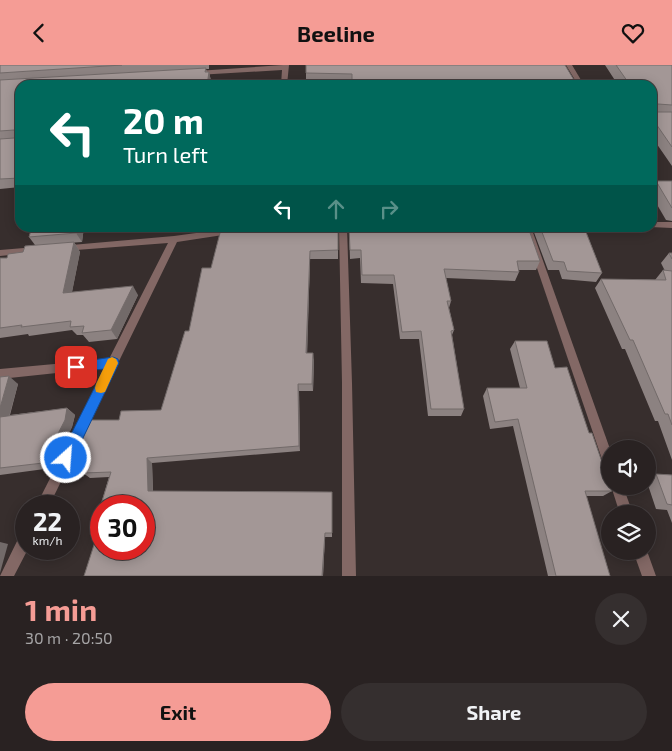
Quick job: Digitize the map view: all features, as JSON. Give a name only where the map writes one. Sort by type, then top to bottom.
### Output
[{"type":"street","points":[[569,65],[578,80]]},
{"type":"street","points":[[187,74],[286,67],[285,80]]},
{"type":"street","points":[[657,223],[672,225]]},
{"type":"street","points":[[0,253],[174,239],[228,232]]},
{"type":"street","points":[[343,232],[349,576]]},
{"type":"street","points":[[529,232],[601,440]]},
{"type":"street","points":[[47,495],[174,239]]},
{"type":"street","points":[[0,374],[113,363]]},
{"type":"street","points":[[7,576],[15,560]]},
{"type":"street","points":[[643,560],[649,576]]},
{"type":"building","points":[[0,65],[122,65],[0,73]]},
{"type":"building","points":[[306,65],[565,65],[574,80],[352,80],[352,74],[306,73]]},
{"type":"building","points":[[616,65],[672,65],[672,105],[658,104],[657,107],[657,80],[626,80]]},
{"type":"building","points":[[206,68],[205,72],[209,72],[208,80],[15,80],[15,133],[14,130],[0,131],[0,80]]},
{"type":"building","points":[[657,111],[672,112],[672,147],[657,125]]},
{"type":"building","points":[[14,138],[15,178],[0,179],[0,139]]},
{"type":"building","points":[[657,181],[672,181],[672,208],[657,183]]},
{"type":"building","points":[[30,232],[76,232],[76,233],[29,237]]},
{"type":"building","points":[[220,232],[338,232],[338,250],[310,251],[306,353],[313,353],[312,384],[298,384],[299,446],[147,458],[148,491],[332,492],[332,533],[325,533],[322,576],[84,576],[90,557],[90,560],[155,560],[155,495],[104,495],[111,472],[83,473],[87,458],[62,461],[82,420],[119,420],[121,411],[161,410],[185,331],[189,331],[202,268],[211,268]]},
{"type":"building","points":[[349,232],[530,232],[540,261],[517,261],[519,272],[444,269],[451,301],[447,301],[454,330],[451,331],[464,409],[431,409],[421,331],[402,332],[394,275],[362,275],[361,250],[350,250]]},
{"type":"building","points":[[542,232],[586,232],[602,273],[567,271],[564,262],[553,261]]},
{"type":"building","points":[[74,242],[63,293],[133,286],[111,330],[82,333],[84,326],[70,327],[71,321],[0,328],[0,258],[7,258],[8,254],[23,252],[25,246]]},
{"type":"building","points":[[663,270],[672,271],[672,425],[668,414],[665,414],[633,340],[630,340],[601,279],[666,280]]},
{"type":"building","points":[[515,341],[547,341],[555,368],[567,367],[589,433],[592,433],[601,459],[601,491],[585,491],[601,545],[601,560],[605,560],[610,576],[556,576],[518,419],[495,422],[487,388],[527,388]]},
{"type":"building","points":[[9,376],[0,408],[0,377]]},
{"type":"building","points":[[67,408],[65,420],[43,463],[0,468],[0,417]]},
{"type":"building","points":[[656,474],[672,475],[672,505],[667,504]]},
{"type":"slow traffic","points":[[101,388],[112,363]]},
{"type":"route","points":[[66,458],[113,363],[76,367]]}]
